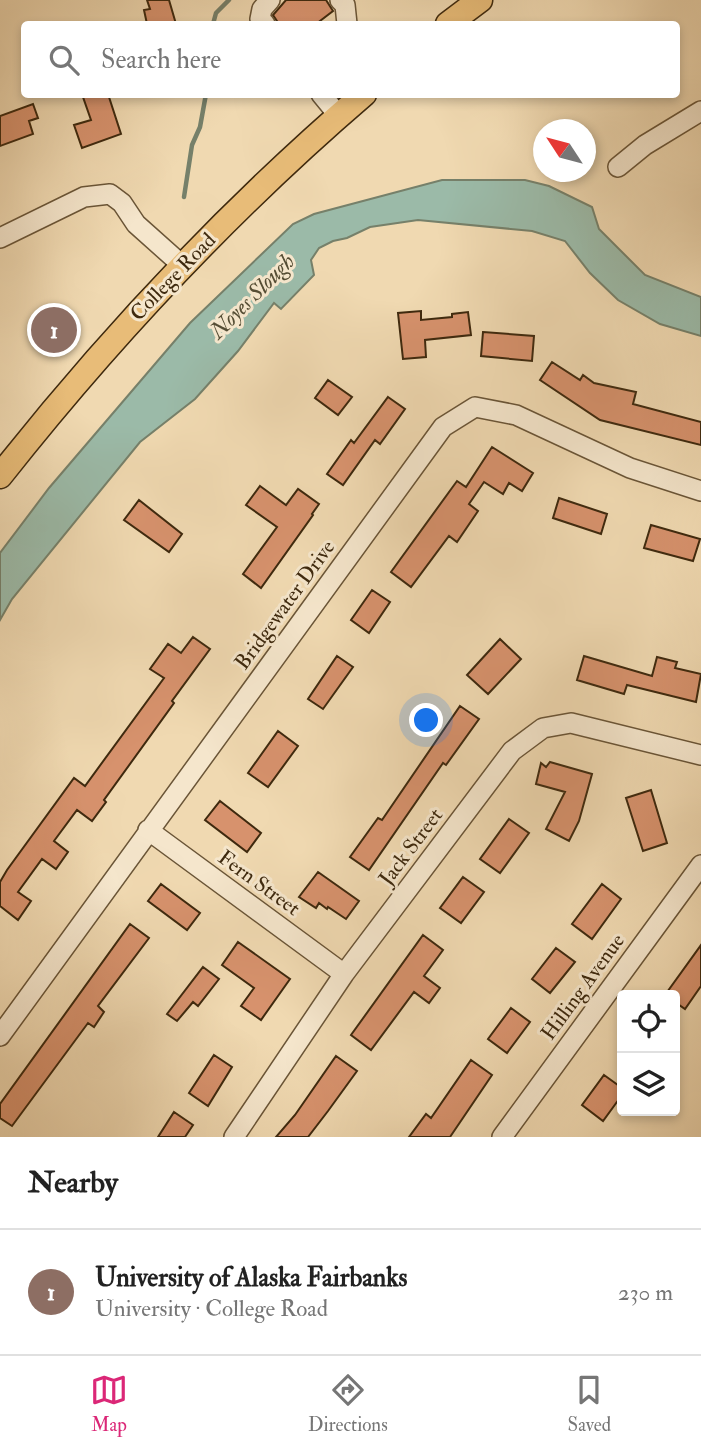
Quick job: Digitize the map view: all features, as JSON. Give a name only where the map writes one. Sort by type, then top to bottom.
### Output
[{"type":"main road","points":[[452,21],[480,0]]},
{"type":"main road","name":"College Road","points":[[0,476],[110,343],[183,266],[250,199],[359,98]]},
{"type":"street","points":[[262,21],[262,9],[270,0]]},
{"type":"street","points":[[340,0],[345,5],[347,21]]},
{"type":"street","points":[[324,98],[339,116]]},
{"type":"street","points":[[618,167],[645,145],[701,111]]},
{"type":"street","points":[[0,238],[84,197],[110,194],[122,203],[136,224],[183,266]]},
{"type":"street","name":"Bridgewater Drive","points":[[0,1036],[443,427],[475,407],[516,415],[630,468],[701,491]]},
{"type":"street","name":"Jack Street","points":[[234,1137],[344,974],[512,751],[543,729],[571,723],[701,755]]},
{"type":"street","name":"Fern Street","points":[[148,830],[344,974]]},
{"type":"street","name":"Hilling Avenue","points":[[502,1137],[701,864]]},
{"type":"water","name":"Noyes Slough","points":[[442,180],[525,180],[549,186],[592,207],[599,229],[645,275],[701,297],[701,336],[660,324],[618,300],[590,273],[565,241],[532,231],[418,220],[370,227],[347,238],[333,241],[319,248],[311,260],[314,275],[281,309],[274,303],[238,351],[195,399],[140,442],[12,599],[0,620],[0,553],[49,488],[190,323],[293,224],[314,214]]},
{"type":"building","points":[[147,0],[169,0],[175,21],[146,21],[144,10],[150,9]]},
{"type":"building","points":[[286,0],[326,0],[333,11],[320,21],[277,21],[273,15]]},
{"type":"building","points":[[83,98],[109,98],[121,134],[82,148],[74,125],[91,120]]},
{"type":"building","points":[[33,104],[38,118],[29,121],[33,134],[0,146],[0,116]]},
{"type":"building","points":[[421,311],[421,320],[452,317],[452,314],[468,312],[471,335],[425,340],[426,357],[403,359],[398,313]]},
{"type":"building","points":[[483,332],[534,336],[532,361],[481,356]]},
{"type":"building","points":[[552,362],[580,380],[583,375],[594,383],[636,392],[633,404],[701,422],[701,445],[600,420],[540,380]]},
{"type":"building","points":[[328,380],[352,397],[338,415],[315,398]]},
{"type":"building","points":[[388,397],[405,409],[380,444],[375,440],[343,485],[327,474],[351,440],[354,443]]},
{"type":"building","points":[[492,447],[533,473],[522,491],[509,483],[503,494],[484,482],[469,504],[478,511],[457,542],[449,536],[411,587],[391,572],[457,481],[466,487]]},
{"type":"building","points":[[260,486],[286,505],[298,489],[319,504],[261,588],[243,574],[277,527],[246,505]]},
{"type":"building","points":[[559,498],[607,514],[601,534],[553,518]]},
{"type":"building","points":[[139,500],[182,534],[169,552],[124,520]]},
{"type":"building","points":[[651,525],[700,539],[693,561],[644,548]]},
{"type":"building","points":[[372,590],[390,602],[369,633],[351,620]]},
{"type":"building","points":[[193,637],[210,649],[92,821],[77,810],[54,841],[68,852],[56,869],[42,859],[18,892],[31,901],[18,920],[0,906],[0,882],[7,870],[74,778],[85,786],[164,678],[150,669],[168,644],[181,653]]},
{"type":"building","points":[[500,639],[521,659],[488,694],[467,675]]},
{"type":"building","points":[[337,656],[353,667],[323,709],[308,699]]},
{"type":"building","points":[[584,656],[652,676],[657,657],[677,662],[675,668],[701,674],[696,702],[627,685],[624,694],[577,680]]},
{"type":"building","points":[[460,706],[479,719],[446,765],[443,763],[369,870],[350,857],[378,818],[382,820]]},
{"type":"building","points":[[278,731],[298,746],[268,787],[248,773]]},
{"type":"building","points":[[550,762],[592,774],[579,821],[569,841],[546,829],[565,792],[536,784],[541,763],[546,767]]},
{"type":"building","points":[[651,790],[667,843],[643,851],[626,798]]},
{"type":"building","points":[[220,801],[261,833],[247,852],[205,820]]},
{"type":"building","points":[[509,819],[529,833],[500,873],[480,859]]},
{"type":"building","points":[[318,872],[359,901],[346,919],[328,907],[327,909],[319,903],[316,908],[299,897]]},
{"type":"building","points":[[463,877],[484,892],[461,923],[440,908]]},
{"type":"building","points":[[161,884],[200,913],[187,930],[148,901]]},
{"type":"building","points":[[602,884],[621,899],[592,939],[572,924]]},
{"type":"building","points":[[130,924],[149,938],[98,1006],[104,1012],[94,1027],[88,1023],[12,1126],[0,1118],[0,1104]]},
{"type":"building","points":[[423,935],[443,950],[424,976],[440,988],[429,1003],[414,992],[371,1050],[351,1035]]},
{"type":"building","points":[[238,942],[290,979],[261,1020],[241,1006],[254,988],[222,965]]},
{"type":"building","points":[[701,945],[701,986],[685,1009],[680,1006],[680,990],[669,990]]},
{"type":"building","points":[[556,948],[575,962],[550,993],[532,979]]},
{"type":"building","points":[[203,967],[219,979],[198,1006],[193,1002],[177,1021],[167,1014]]},
{"type":"building","points":[[511,1008],[530,1022],[507,1053],[488,1039]]},
{"type":"building","points":[[214,1055],[232,1067],[208,1106],[189,1093]]},
{"type":"building","points":[[336,1056],[357,1071],[328,1111],[308,1137],[276,1137],[295,1115]]},
{"type":"building","points":[[471,1060],[492,1075],[450,1137],[409,1137],[426,1114],[431,1118]]},
{"type":"building","points":[[604,1075],[617,1084],[617,1102],[603,1121],[582,1105]]},
{"type":"building","points":[[174,1112],[193,1125],[185,1137],[158,1137]]},
{"type":"waterway","points":[[214,21],[216,13],[229,0]]},
{"type":"waterway","points":[[184,197],[192,145],[200,127],[205,98]]},
{"type":"place","name":"University of Alaska Fairbanks","points":[[54,330]]}]
